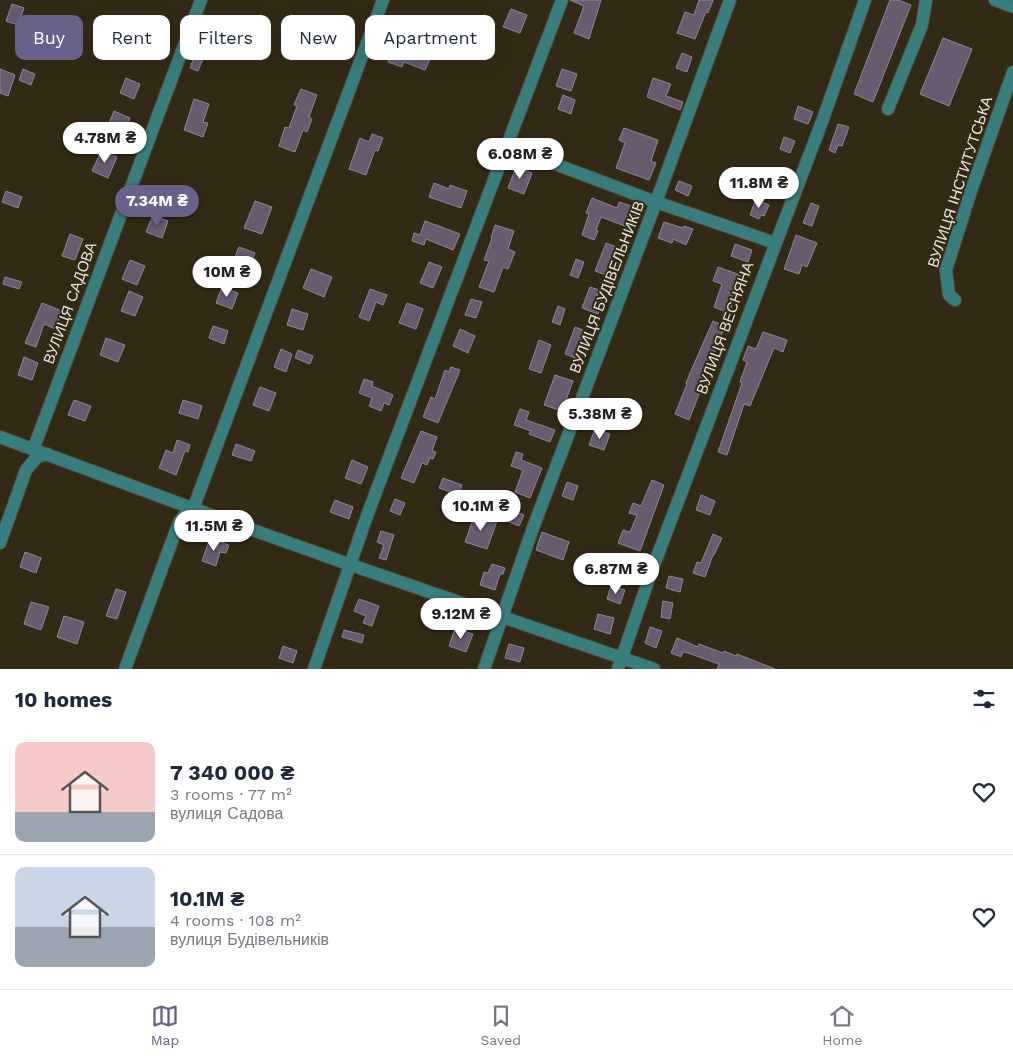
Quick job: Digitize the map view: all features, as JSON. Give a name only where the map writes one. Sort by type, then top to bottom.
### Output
[{"type":"street","name":"ВУЛИЦЯ САДОВА","points":[[33,450],[201,0]]},
{"type":"street","points":[[125,669],[179,522],[193,508],[383,0]]},
{"type":"street","points":[[314,669],[351,565],[353,554],[562,0]]},
{"type":"street","name":"ВУЛИЦЯ БУДІВЕЛЬНИКІВ","points":[[484,669],[533,528],[730,0]]},
{"type":"street","name":"ВУЛИЦЯ ВЕСНЯНА","points":[[620,663],[652,570],[774,243],[823,119],[865,0]]},
{"type":"street","points":[[888,108],[922,25],[926,0]]},
{"type":"street","points":[[995,0],[1013,7]]},
{"type":"street","name":"ВУЛИЦЯ ІНСТИТУТСЬКА","points":[[955,300],[949,295],[946,270],[971,191],[1013,72]]},
{"type":"street","points":[[507,146],[656,202],[774,243]]},
{"type":"street","points":[[0,437],[351,565],[503,617],[620,663],[654,669]]},
{"type":"street","points":[[0,543],[26,470],[37,457],[47,454]]},
{"type":"building","points":[[570,0],[601,0],[589,39],[574,33],[584,6]]},
{"type":"building","points":[[699,0],[713,0],[695,39],[677,33],[685,12],[694,15]]},
{"type":"building","points":[[890,0],[898,0],[911,5],[873,102],[854,94]]},
{"type":"building","points":[[12,4],[24,8],[22,15],[15,15],[15,24],[6,21]]},
{"type":"building","points":[[511,9],[527,15],[520,33],[503,27]]},
{"type":"building","points":[[943,38],[972,49],[949,106],[920,94]]},
{"type":"building","points":[[682,53],[692,57],[687,72],[676,68]]},
{"type":"building","points":[[193,60],[203,60],[198,71],[190,68]]},
{"type":"building","points":[[389,60],[429,60],[425,70],[404,62],[402,67],[388,62]]},
{"type":"building","points":[[0,69],[15,75],[8,96],[0,93]]},
{"type":"building","points":[[23,69],[35,74],[31,85],[19,80]]},
{"type":"building","points":[[562,69],[577,74],[571,91],[556,86]]},
{"type":"building","points":[[126,78],[140,84],[134,99],[120,93]]},
{"type":"building","points":[[653,78],[671,84],[666,96],[683,102],[680,110],[647,97]]},
{"type":"building","points":[[301,89],[317,95],[309,117],[312,119],[307,132],[303,130],[295,152],[279,146],[285,127],[289,128],[297,106],[294,105]]},
{"type":"building","points":[[563,95],[575,100],[571,114],[558,109]]},
{"type":"building","points":[[194,99],[209,104],[203,122],[208,123],[203,137],[184,130]]},
{"type":"building","points":[[798,106],[813,112],[808,124],[794,119]]},
{"type":"building","points":[[114,111],[130,118],[122,138],[106,131]]},
{"type":"building","points":[[838,124],[849,127],[842,146],[838,145],[835,153],[829,150]]},
{"type":"building","points":[[624,128],[658,140],[651,161],[656,163],[649,180],[616,168],[625,143],[619,140]]},
{"type":"building","points":[[372,134],[383,138],[378,151],[375,150],[366,175],[349,169],[360,138],[369,142]]},
{"type":"building","points":[[784,137],[795,141],[790,153],[780,149]]},
{"type":"building","points":[[101,151],[117,157],[108,178],[92,171]]},
{"type":"building","points":[[516,167],[532,173],[524,194],[508,188]]},
{"type":"building","points":[[773,169],[783,173],[779,185],[763,180],[766,172],[771,174]]},
{"type":"building","points":[[679,181],[692,186],[688,196],[675,190]]},
{"type":"building","points":[[434,183],[449,189],[450,185],[467,191],[461,208],[429,197]]},
{"type":"building","points":[[6,191],[22,197],[18,208],[2,202]]},
{"type":"building","points":[[592,198],[617,208],[619,202],[638,208],[630,228],[601,217],[594,240],[582,235],[589,214],[586,213]]},
{"type":"building","points":[[756,199],[769,205],[764,216],[761,215],[759,219],[750,215]]},
{"type":"building","points":[[255,201],[272,207],[262,234],[244,228]]},
{"type":"building","points":[[811,203],[819,206],[812,226],[803,223]]},
{"type":"building","points":[[153,215],[168,221],[162,238],[146,232]]},
{"type":"building","points":[[425,221],[460,234],[453,250],[426,239],[424,245],[412,241],[414,233],[420,235]]},
{"type":"building","points":[[664,222],[693,229],[686,245],[673,239],[672,243],[658,238]]},
{"type":"building","points":[[495,225],[514,231],[508,249],[515,252],[508,269],[503,267],[494,292],[479,287],[489,261],[484,260]]},
{"type":"building","points":[[70,234],[83,239],[75,260],[62,256]]},
{"type":"building","points":[[796,235],[817,243],[807,267],[802,265],[799,274],[784,269]]},
{"type":"building","points":[[606,243],[622,249],[611,277],[595,271]]},
{"type":"building","points":[[735,244],[752,250],[748,262],[731,256]]},
{"type":"building","points":[[239,247],[255,253],[249,268],[233,262]]},
{"type":"building","points":[[576,259],[584,262],[578,278],[570,275]]},
{"type":"building","points":[[130,260],[145,266],[137,285],[122,279]]},
{"type":"building","points":[[429,262],[442,267],[433,288],[420,283]]},
{"type":"building","points":[[718,267],[743,276],[729,313],[714,307],[722,284],[713,281]]},
{"type":"building","points":[[311,269],[332,277],[324,297],[303,288]]},
{"type":"building","points":[[5,277],[22,282],[19,289],[3,284]]},
{"type":"building","points":[[222,287],[238,293],[232,309],[216,303]]},
{"type":"building","points":[[590,287],[599,290],[597,296],[603,298],[598,314],[582,308]]},
{"type":"building","points":[[370,289],[387,295],[383,305],[376,302],[369,321],[359,317]]},
{"type":"building","points":[[129,291],[143,297],[135,316],[121,311]]},
{"type":"building","points":[[471,299],[482,302],[476,318],[465,315]]},
{"type":"building","points":[[42,303],[62,311],[55,329],[44,324],[36,347],[25,343]]},
{"type":"building","points":[[407,303],[423,309],[416,329],[399,323]]},
{"type":"building","points":[[558,306],[565,309],[560,325],[552,322]]},
{"type":"building","points":[[292,309],[308,314],[303,330],[287,325]]},
{"type":"building","points":[[713,321],[725,326],[689,420],[675,414],[690,373]]},
{"type":"building","points":[[213,326],[228,331],[224,344],[209,338]]},
{"type":"building","points":[[575,327],[591,333],[580,360],[565,354]]},
{"type":"building","points":[[460,329],[475,336],[468,353],[453,346]]},
{"type":"building","points":[[763,332],[787,340],[783,352],[774,348],[750,406],[744,404],[727,455],[718,452],[742,383],[740,382],[747,362],[743,360],[748,346],[756,349]]},
{"type":"building","points":[[106,338],[125,345],[118,362],[100,355]]},
{"type":"building","points":[[539,340],[551,345],[541,373],[529,369]]},
{"type":"building","points":[[281,349],[292,354],[286,372],[274,367]]},
{"type":"building","points":[[298,350],[313,356],[310,364],[295,358]]},
{"type":"building","points":[[24,357],[38,363],[32,380],[18,375]]},
{"type":"building","points":[[451,367],[460,370],[438,423],[423,417],[431,397],[435,399],[445,370],[449,372]]},
{"type":"building","points":[[555,375],[573,381],[562,411],[544,405]]},
{"type":"building","points":[[364,379],[373,382],[372,386],[393,395],[389,405],[384,403],[381,411],[369,406],[372,398],[359,393]]},
{"type":"building","points":[[260,387],[276,393],[269,411],[253,405]]},
{"type":"building","points":[[74,400],[91,406],[85,421],[68,415]]},
{"type":"building","points":[[183,400],[202,406],[198,419],[179,413]]},
{"type":"building","points":[[614,403],[629,408],[623,424],[608,419]]},
{"type":"building","points":[[520,409],[529,412],[526,420],[555,430],[550,442],[529,434],[531,431],[514,425]]},
{"type":"building","points":[[595,429],[610,434],[604,450],[589,445]]},
{"type":"building","points":[[421,431],[437,437],[432,451],[436,452],[433,459],[430,458],[427,465],[422,463],[414,483],[401,478]]},
{"type":"building","points":[[177,440],[190,445],[188,452],[185,451],[176,475],[159,468],[166,450],[173,453]]},
{"type":"building","points":[[236,444],[255,451],[251,461],[232,455]]},
{"type":"building","points":[[516,452],[523,454],[521,460],[542,468],[530,498],[515,492],[523,470],[511,466]]},
{"type":"building","points":[[352,460],[368,467],[361,484],[345,478]]},
{"type":"building","points":[[443,478],[462,485],[459,495],[439,488]]},
{"type":"building","points":[[652,480],[664,485],[640,551],[618,543],[623,530],[630,532],[637,515],[629,513],[633,503],[641,506]]},
{"type":"building","points":[[567,482],[578,486],[573,500],[562,496]]},
{"type":"building","points":[[701,495],[715,501],[710,515],[696,510]]},
{"type":"building","points":[[395,499],[405,503],[400,515],[390,511]]},
{"type":"building","points":[[335,500],[353,507],[349,519],[330,512]]},
{"type":"building","points":[[506,508],[524,515],[519,526],[502,519]]},
{"type":"building","points":[[475,514],[497,521],[487,549],[465,542]]},
{"type":"building","points":[[381,531],[394,535],[386,560],[379,558],[384,545],[377,542]]},
{"type":"building","points":[[542,532],[569,542],[563,560],[536,550]]},
{"type":"building","points":[[713,534],[722,538],[705,577],[693,573],[697,562],[701,563]]},
{"type":"building","points":[[210,538],[229,545],[226,553],[220,552],[216,566],[202,561]]},
{"type":"building","points":[[25,552],[41,558],[36,573],[20,567]]},
{"type":"building","points":[[613,555],[636,563],[632,578],[609,570]]},
{"type":"building","points":[[492,564],[505,568],[503,574],[500,574],[495,590],[480,585],[484,572],[488,573]]},
{"type":"building","points":[[669,576],[683,579],[680,592],[666,588]]},
{"type":"building","points":[[611,586],[625,590],[620,604],[607,599]]},
{"type":"building","points":[[116,589],[126,592],[117,619],[106,616]]},
{"type":"building","points":[[359,599],[379,606],[372,626],[363,623],[366,616],[354,611]]},
{"type":"building","points":[[663,601],[673,603],[670,619],[661,617]]},
{"type":"building","points":[[31,602],[49,607],[41,630],[24,624]]},
{"type":"building","points":[[598,614],[614,618],[610,634],[594,629]]},
{"type":"building","points":[[64,616],[84,622],[77,644],[57,637]]},
{"type":"building","points":[[650,627],[662,631],[656,648],[645,643]]},
{"type":"building","points":[[455,628],[473,634],[466,652],[449,646]]},
{"type":"building","points":[[344,630],[364,635],[362,643],[342,637]]},
{"type":"building","points":[[677,638],[698,647],[699,644],[723,653],[724,651],[736,656],[737,654],[775,669],[717,669],[719,664],[688,653],[683,652],[681,657],[671,653]]},
{"type":"building","points":[[509,644],[524,648],[520,662],[505,658]]},
{"type":"building","points":[[283,646],[297,651],[293,663],[279,658]]}]
